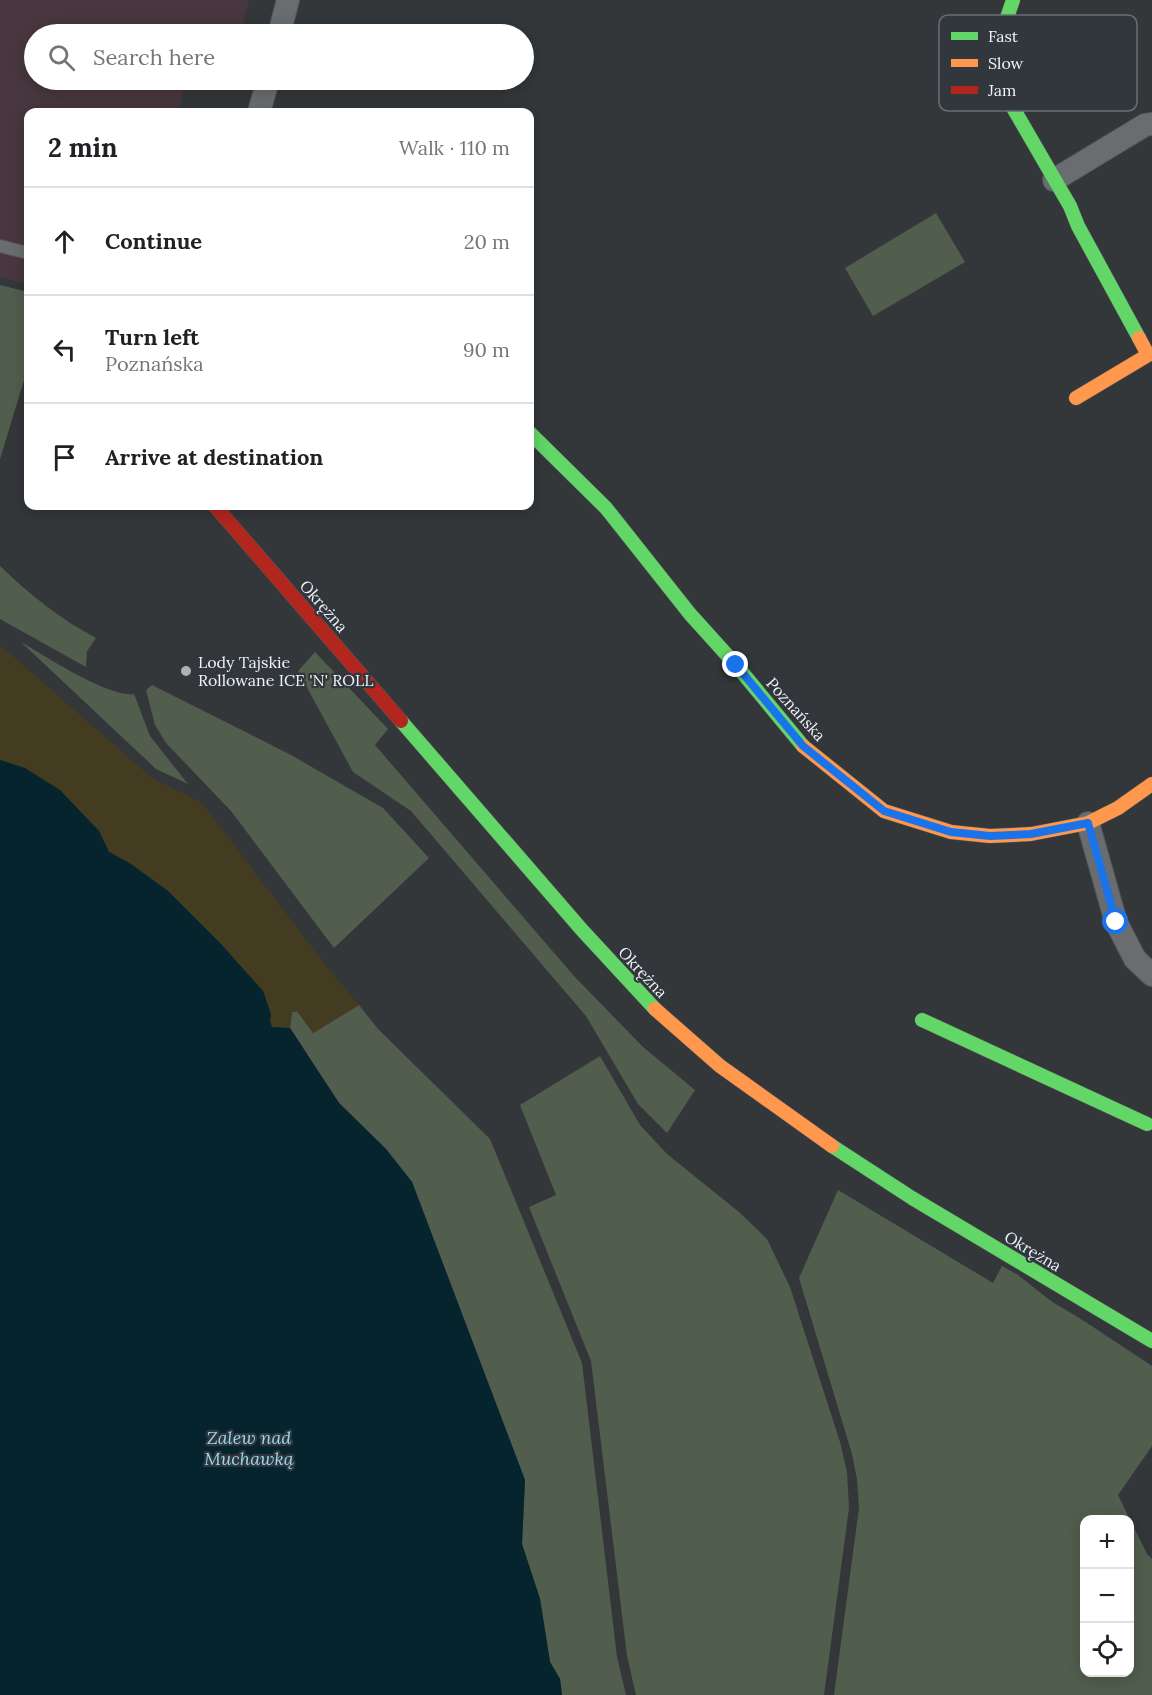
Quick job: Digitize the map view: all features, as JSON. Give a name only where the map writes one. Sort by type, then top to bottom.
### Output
[{"type":"street","points":[[282,24],[288,0]]},
{"type":"street","points":[[1008,15],[1013,0]]},
{"type":"street","points":[[260,108],[264,90]]},
{"type":"street","points":[[1015,111],[1070,206],[1078,226],[1148,355],[1076,398]]},
{"type":"street","points":[[1054,180],[1145,125],[1152,124]]},
{"type":"street","name":"Poznańska","points":[[534,437],[606,508],[690,614],[803,746],[884,811],[951,832],[990,836],[1031,834],[1088,823],[1118,808],[1152,784]]},
{"type":"street","name":"Okrężna","points":[[218,510],[582,930],[660,1014],[720,1066],[806,1130],[912,1198],[1152,1341]]},
{"type":"street","points":[[1088,823],[1116,922],[1135,959],[1152,975]]},
{"type":"street","points":[[922,1020],[1150,1121]]},
{"type":"lane","points":[[0,246],[24,252]]},
{"type":"shaded area","points":[[0,0],[249,0],[243,24],[24,24],[24,90],[184,90],[179,108],[24,108],[24,283],[0,277]]},
{"type":"green space","points":[[936,213],[965,262],[873,316],[845,268]]},
{"type":"green space","points":[[0,285],[24,291],[24,380],[0,459]]},
{"type":"green space","points":[[0,566],[45,605],[96,638],[87,651],[86,667],[0,619]]},
{"type":"green space","points":[[21,642],[61,666],[109,690],[134,694],[150,736],[188,784],[156,769]]},
{"type":"green space","points":[[315,652],[388,729],[375,745],[574,976],[643,1047],[695,1090],[667,1133],[638,1104],[586,1016],[411,811],[353,772],[298,671]]},
{"type":"green space","points":[[152,685],[291,755],[383,808],[429,858],[334,948],[231,811],[166,743],[155,725],[146,690]]},
{"type":"green space","points":[[359,1005],[378,1029],[490,1139],[582,1363],[617,1657],[626,1695],[562,1695],[560,1679],[550,1662],[540,1599],[522,1544],[525,1480],[412,1182],[386,1149],[339,1103],[290,1028],[292,1012],[297,1011],[313,1033]]},
{"type":"green space","points":[[600,1056],[640,1125],[667,1154],[739,1212],[767,1239],[790,1287],[840,1442],[847,1472],[849,1508],[824,1695],[636,1695],[627,1656],[591,1361],[529,1207],[556,1195],[520,1105]]},
{"type":"green space","points":[[838,1190],[993,1283],[1002,1266],[1018,1275],[1051,1301],[1152,1366],[1152,1446],[1118,1495],[1128,1515],[1080,1515],[1080,1677],[1134,1677],[1134,1528],[1147,1554],[1152,1559],[1152,1695],[834,1695],[859,1508],[852,1454],[799,1278]]},
{"type":"sand","points":[[0,645],[152,778],[202,803],[326,966],[359,1005],[313,1033],[297,1011],[292,1012],[290,1028],[272,1027],[271,1014],[263,991],[221,944],[168,891],[109,851],[99,831],[25,768],[0,760]]},
{"type":"water","name":"Zalew nad Muchawką","points":[[0,760],[25,768],[60,790],[99,831],[109,852],[131,864],[168,891],[221,944],[263,991],[271,1014],[272,1027],[290,1028],[339,1103],[386,1149],[412,1182],[525,1480],[522,1544],[540,1599],[550,1662],[560,1679],[562,1695],[0,1695]]},
{"type":"traffic: fast","points":[[1008,15],[1013,0]]},
{"type":"traffic: fast","points":[[1015,111],[1070,206],[1078,226],[1139,338]]},
{"type":"traffic: fast","points":[[534,437],[606,508],[690,614],[803,746]]},
{"type":"traffic: fast","points":[[401,721],[582,930],[655,1009]]},
{"type":"traffic: fast","points":[[922,1020],[1147,1124]]},
{"type":"traffic: fast","points":[[832,1146],[912,1198],[1152,1341]]},
{"type":"traffic: slow","points":[[1076,398],[1148,355],[1139,338]]},
{"type":"traffic: slow","points":[[803,746],[884,811],[951,832],[990,836],[1031,834],[1088,823],[1118,808],[1152,784]]},
{"type":"traffic: slow","points":[[655,1009],[720,1066],[832,1146]]},
{"type":"traffic: jam","points":[[218,510],[401,721]]},
{"type":"place","name":"Lody Tajskie Rollowane ICE 'N' ROLL","points":[[186,671]]},
{"type":"route","points":[[736,665],[803,746],[884,811],[951,832],[990,836],[1031,834],[1088,823],[1116,922]]}]
